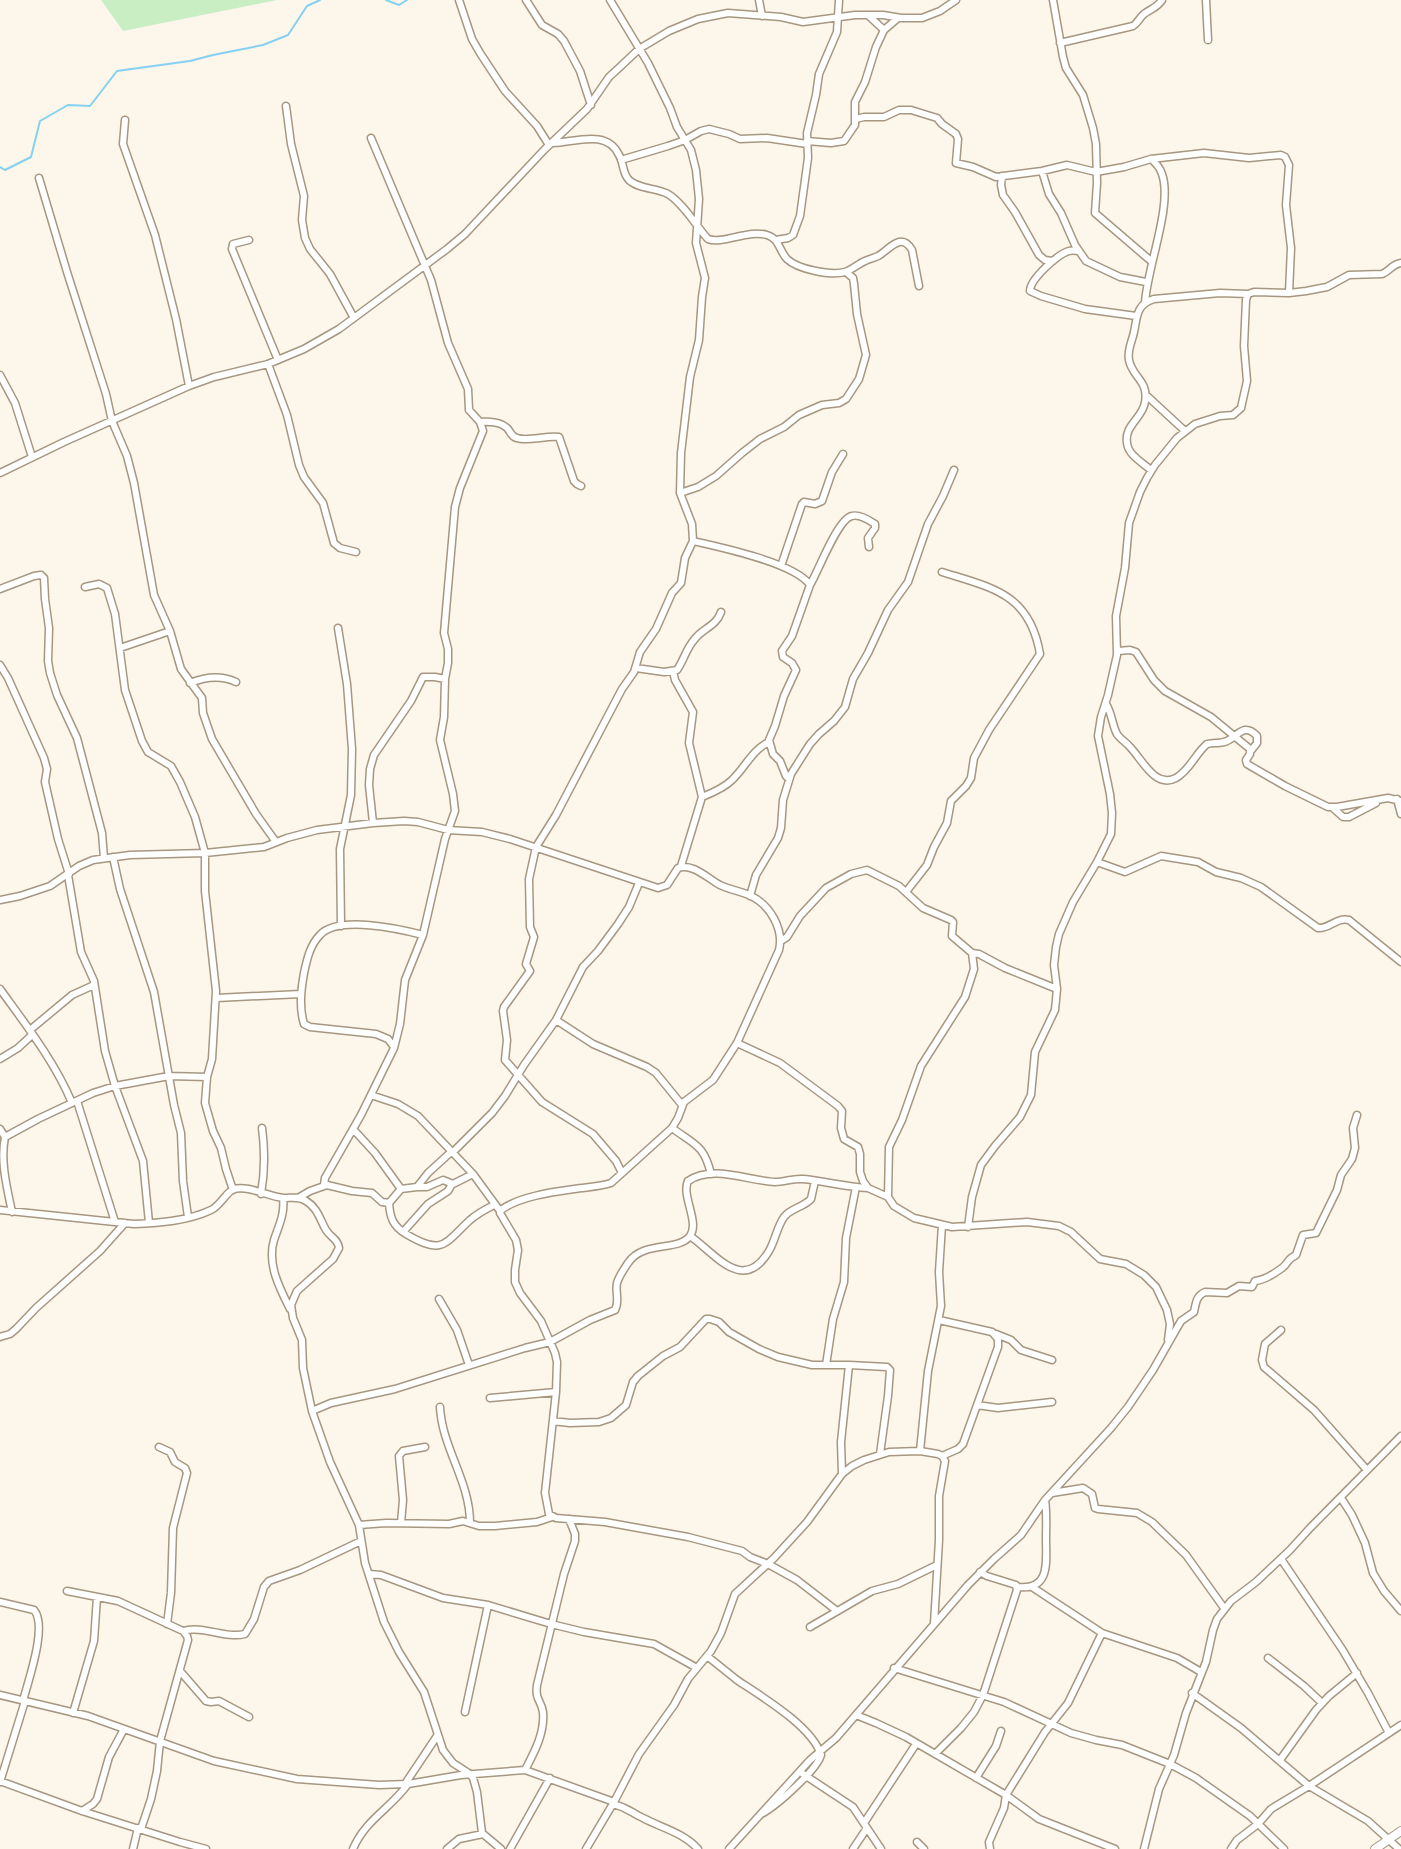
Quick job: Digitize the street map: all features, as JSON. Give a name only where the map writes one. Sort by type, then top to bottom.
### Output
[{"type":"street","points":[[459,0],[472,39],[480,53],[506,91],[550,144]]},
{"type":"street","points":[[526,0],[542,26],[558,34],[564,41],[580,71],[591,105]]},
{"type":"street","points":[[610,0],[662,90],[677,127],[691,150],[696,170],[699,198],[696,225],[697,248],[705,278],[699,340],[690,377],[683,430],[680,493],[692,524],[693,541],[685,558],[681,583],[672,593],[656,629],[640,651],[636,668],[616,700],[556,815],[536,847],[529,879],[530,927],[534,937],[526,964],[530,971],[506,1003],[503,1011],[507,1040],[505,1060],[542,1102],[593,1134],[616,1161],[622,1173]]},
{"type":"street","points":[[759,0],[762,16]]},
{"type":"street","points":[[776,240],[793,235],[801,216],[807,168],[807,133],[819,74],[836,36],[838,0]]},
{"type":"street","points":[[0,472],[189,386],[214,377],[268,364],[304,349],[339,329],[455,243],[550,144],[591,105],[609,77],[639,49],[669,31],[698,19],[728,13],[803,22],[855,15],[915,18],[928,16],[956,0]]},
{"type":"street","points":[[1053,0],[1066,68],[1077,84],[1088,110],[1095,144],[1097,183],[1095,211],[1097,216],[1151,261]]},
{"type":"street","points":[[1060,43],[1133,26],[1162,0]]},
{"type":"street","points":[[1206,0],[1208,40]]},
{"type":"street","points":[[869,16],[884,30]]},
{"type":"street","points":[[621,160],[643,155],[685,140],[701,130],[709,129],[740,139],[842,142],[854,128],[855,102],[865,82],[872,57],[884,30],[898,18]]},
{"type":"street","points":[[286,106],[291,144],[304,196],[302,220],[305,238],[310,249],[330,274],[354,318]]},
{"type":"street","points":[[856,119],[884,117],[903,110],[936,117],[956,134],[956,163],[973,167],[992,176],[1042,171],[1067,165],[1096,172],[1151,159],[1204,153],[1250,158],[1277,154],[1285,157],[1289,165],[1286,205],[1291,248],[1289,293]]},
{"type":"street","points":[[124,120],[122,137],[124,146],[155,235],[176,319],[189,386]]},
{"type":"street","points":[[324,1185],[325,1178],[394,1048],[400,1024],[405,980],[423,935],[448,830],[454,814],[455,804],[440,740],[445,711],[448,649],[444,633],[453,524],[460,488],[483,430],[480,422],[468,409],[468,389],[448,342],[425,265],[411,237],[371,138]]},
{"type":"street","points":[[550,144],[601,139],[612,145],[630,181],[666,193],[711,240],[766,234],[776,240],[787,259],[796,265],[825,272],[846,272],[866,260],[877,257],[892,244],[905,243],[912,249],[920,286]]},
{"type":"street","points":[[1145,303],[1146,282],[1165,194],[1162,173],[1151,159]]},
{"type":"street","points":[[1042,171],[1046,189],[1061,213],[1072,240],[1088,262],[1120,277],[1146,282]]},
{"type":"street","points":[[1002,176],[1003,195],[1040,255],[1045,260],[1053,261]]},
{"type":"street","points":[[39,178],[106,394],[112,421],[127,456],[154,595],[170,631],[181,669],[202,698],[203,713],[212,738],[256,814],[276,842]]},
{"type":"street","points":[[249,240],[233,244],[232,249],[278,360]]},
{"type":"street","points":[[1079,251],[1069,251],[1053,261],[1033,281],[1029,289],[1032,292],[1085,309],[1136,316]]},
{"type":"street","points":[[1151,470],[1130,451],[1127,444],[1127,433],[1143,408],[1146,395],[1144,384],[1131,366],[1128,356],[1136,316],[1145,303],[1154,299],[1204,294],[1289,293],[1327,287],[1348,275],[1382,274],[1401,263]]},
{"type":"street","points":[[680,493],[698,487],[716,476],[760,439],[784,427],[799,415],[822,405],[843,401],[851,391],[862,371],[866,355],[857,314],[853,278],[846,272]]},
{"type":"street","points":[[968,1227],[972,1197],[981,1165],[1020,1117],[1031,1095],[1035,1052],[1055,1010],[1057,989],[1054,965],[1059,934],[1073,902],[1106,844],[1112,826],[1110,794],[1098,736],[1118,651],[1116,616],[1125,568],[1129,523],[1151,470],[1185,431],[1207,420],[1233,415],[1241,408],[1247,381],[1244,346],[1248,294]]},
{"type":"street","points":[[268,364],[290,423],[299,465],[304,477],[323,503],[333,543],[340,548],[357,552]]},
{"type":"street","points":[[0,375],[15,403],[32,457]]},
{"type":"street","points":[[1146,395],[1185,431]]},
{"type":"street","points":[[480,422],[504,426],[515,438],[522,440],[549,436],[560,437],[574,481],[581,486]]},
{"type":"street","points":[[781,566],[802,504],[804,502],[815,504],[822,501],[832,472],[843,454]]},
{"type":"street","points":[[750,896],[756,875],[778,838],[783,818],[783,800],[789,779],[810,744],[845,707],[852,679],[868,653],[885,615],[908,582],[928,524],[954,470]]},
{"type":"street","points":[[702,797],[711,794],[732,780],[756,752],[769,742],[784,696],[796,670],[794,665],[781,653],[794,631],[810,585],[840,525],[848,517],[857,516],[875,524],[868,538],[869,547]]},
{"type":"street","points":[[693,541],[737,551],[781,566],[807,580],[810,585]]},
{"type":"street","points":[[906,892],[927,865],[946,823],[951,801],[969,782],[974,758],[988,730],[1040,654],[1029,620],[1011,599],[997,590],[942,572]]},
{"type":"street","points":[[0,589],[34,576],[41,575],[44,578],[50,628],[48,661],[50,673],[57,695],[77,738],[102,833],[104,858]]},
{"type":"street","points":[[85,586],[99,585],[107,588],[113,604],[125,690],[142,741],[148,752],[171,766],[195,817],[205,853],[205,891],[216,998],[212,1059],[207,1077],[205,1103],[233,1190]]},
{"type":"street","points":[[636,668],[664,672],[677,670],[693,640],[716,623],[721,612]]},
{"type":"street","points":[[338,628],[347,684],[351,737],[351,795],[340,849],[341,926]]},
{"type":"street","points":[[120,648],[170,631]]},
{"type":"street","points":[[1118,651],[1136,652],[1154,680],[1165,691],[1211,717],[1247,746],[1250,752]]},
{"type":"street","points":[[0,665],[8,678],[47,769],[45,782],[68,874],[81,952],[94,981],[105,1051],[115,1086],[143,1161],[147,1180],[149,1223]]},
{"type":"street","points":[[0,900],[41,889],[86,862],[104,858],[205,853],[264,847],[317,830],[373,823],[418,822],[448,830],[489,834],[536,847],[639,883],[662,888],[667,885],[681,866],[702,797],[689,743],[693,712],[678,686],[673,670]]},
{"type":"street","points":[[190,683],[200,679],[219,677],[236,682]]},
{"type":"street","points":[[373,823],[369,785],[374,755],[411,701],[423,677],[445,680]]},
{"type":"street","points":[[1106,704],[1118,736],[1132,749],[1146,768],[1164,781],[1179,776],[1207,744],[1228,741],[1234,735],[1246,730],[1256,734],[1257,741],[1246,762],[1251,768],[1265,773],[1322,805],[1333,808],[1388,798],[1399,800],[1401,814]]},
{"type":"street","points":[[769,742],[773,754],[781,763],[789,779]]},
{"type":"street","points":[[1333,808],[1343,817],[1349,817],[1381,800]]},
{"type":"street","points":[[1097,862],[1125,872],[1161,856],[1198,862],[1216,872],[1241,878],[1261,887],[1318,927],[1323,928],[1338,920],[1349,920],[1401,962]]},
{"type":"street","points":[[113,857],[120,890],[154,992],[165,1061],[181,1133],[183,1181],[188,1217]]},
{"type":"street","points":[[500,1211],[521,1200],[611,1183],[672,1128],[682,1105],[713,1080],[737,1043],[779,950],[780,934],[771,914],[750,896],[732,891],[696,870],[681,866]]},
{"type":"street","points":[[781,941],[787,937],[800,916],[826,888],[856,872],[867,870],[889,880],[923,908],[951,920],[953,922],[952,936],[972,953],[1057,989]]},
{"type":"street","points":[[417,1187],[428,1173],[492,1113],[505,1096],[556,1020],[577,977],[629,907],[639,883]]},
{"type":"street","points":[[394,1048],[388,1040],[376,1034],[307,1026],[303,1020],[301,993],[307,960],[311,946],[324,930],[331,927],[368,926],[423,935]]},
{"type":"street","points":[[888,1197],[889,1148],[902,1120],[921,1066],[965,997],[974,969],[972,953]]},
{"type":"street","points":[[0,1059],[18,1048],[31,1032],[72,995],[94,985]]},
{"type":"street","points":[[0,989],[31,1032],[74,1102],[115,1222]]},
{"type":"street","points":[[216,998],[301,993]]},
{"type":"street","points":[[556,1020],[592,1044],[656,1073],[682,1105]]},
{"type":"street","points":[[737,1043],[780,1063],[838,1106],[842,1111],[842,1134],[844,1139],[858,1147],[860,1172],[868,1188]]},
{"type":"street","points":[[12,1212],[2,1169],[1,1152],[5,1137],[23,1125],[115,1086],[170,1076],[207,1077]]},
{"type":"street","points":[[371,1095],[410,1109],[418,1116],[473,1174],[500,1211],[516,1240],[518,1250],[515,1282],[520,1293],[541,1321],[557,1362],[545,1493],[547,1507],[552,1516]]},
{"type":"street","points":[[729,1849],[799,1771],[836,1738],[894,1668],[980,1572],[1021,1535],[1045,1500],[1128,1407],[1149,1377],[1181,1321],[1194,1312],[1196,1300],[1202,1293],[1227,1293],[1239,1286],[1252,1287],[1255,1281],[1266,1278],[1282,1268],[1296,1255],[1303,1235],[1316,1233],[1335,1195],[1341,1175],[1352,1159],[1355,1148],[1353,1128],[1358,1115]]},
{"type":"street","points":[[261,1194],[265,1162],[262,1128]]},
{"type":"street","points":[[672,1128],[702,1149],[711,1174]]},
{"type":"street","points":[[0,1129],[5,1137]]},
{"type":"street","points":[[353,1129],[375,1153],[401,1190]]},
{"type":"street","points":[[403,1232],[428,1204],[448,1191],[452,1184],[473,1174]]},
{"type":"street","points":[[312,1411],[331,1403],[395,1389],[550,1342],[590,1320],[615,1310],[618,1306],[617,1282],[629,1260],[644,1250],[677,1243],[690,1236],[692,1221],[686,1183],[695,1177],[711,1174],[777,1182],[802,1179],[868,1188],[888,1197],[894,1206],[914,1218],[942,1225],[968,1227],[1027,1222],[1059,1226],[1071,1232],[1100,1259],[1126,1264],[1144,1275],[1156,1287],[1170,1324],[1166,1347]]},
{"type":"street","points":[[452,1184],[442,1180],[427,1187],[401,1190],[389,1203],[391,1220],[403,1232],[427,1244],[442,1245],[454,1237],[470,1219],[494,1205]]},
{"type":"street","points":[[690,1236],[727,1266],[735,1270],[753,1269],[769,1252],[785,1216],[811,1199],[815,1182]]},
{"type":"street","points":[[298,1198],[324,1185],[330,1185],[374,1194],[382,1202],[389,1203]]},
{"type":"street","points":[[826,1365],[833,1319],[844,1282],[846,1238],[856,1187]]},
{"type":"street","points":[[0,1210],[125,1223],[149,1223],[188,1217],[212,1210],[233,1190],[251,1190],[261,1194],[307,1201],[317,1211],[325,1229],[339,1244],[339,1248],[333,1259],[297,1291],[291,1305],[291,1312]]},
{"type":"street","points":[[283,1198],[284,1212],[273,1243],[272,1265],[302,1340],[303,1368],[312,1411],[330,1462],[359,1525],[369,1574],[384,1622],[399,1652],[424,1692],[443,1750],[473,1779],[483,1834],[501,1849]]},
{"type":"street","points":[[0,1337],[16,1329],[100,1251],[125,1223]]},
{"type":"street","points":[[920,1451],[928,1371],[939,1320],[942,1225]]},
{"type":"street","points":[[439,1299],[457,1330],[469,1365]]},
{"type":"street","points":[[553,1421],[599,1422],[611,1418],[626,1406],[633,1382],[638,1376],[663,1356],[680,1347],[706,1320],[710,1319],[759,1349],[778,1357],[812,1365],[886,1367],[890,1370],[880,1454]]},
{"type":"street","points":[[939,1320],[974,1326],[1011,1340],[1021,1350],[1052,1360]]},
{"type":"street","points":[[1281,1330],[1264,1344],[1262,1360],[1264,1367],[1314,1410],[1367,1470]]},
{"type":"street","points":[[942,1456],[961,1447],[998,1347],[996,1334]]},
{"type":"street","points":[[842,1474],[841,1442],[849,1365]]},
{"type":"street","points":[[490,1398],[556,1392]]},
{"type":"street","points":[[977,1406],[998,1408],[1052,1402]]},
{"type":"street","points":[[441,1407],[444,1433],[462,1479],[470,1523]]},
{"type":"street","points":[[1144,1849],[1159,1789],[1207,1657],[1213,1630],[1224,1608],[1281,1559],[1401,1436]]},
{"type":"street","points":[[159,1447],[170,1452],[175,1462],[185,1468],[187,1473],[173,1528],[171,1593],[166,1624]]},
{"type":"street","points":[[401,1523],[403,1500],[399,1456],[403,1451],[425,1447]]},
{"type":"street","points":[[586,1849],[614,1803],[639,1754],[721,1633],[735,1594],[768,1564],[807,1522],[842,1474],[852,1466],[880,1454],[899,1451],[931,1452],[942,1456],[945,1461],[939,1496],[934,1624]]},
{"type":"street","points":[[1052,1493],[1083,1488],[1092,1494],[1094,1505],[1098,1509],[1137,1513],[1142,1516],[1163,1532],[1186,1555],[1224,1608]]},
{"type":"street","points":[[1341,1498],[1365,1543],[1373,1573],[1384,1591],[1401,1611]]},
{"type":"street","points":[[1032,1587],[1041,1579],[1047,1560],[1045,1500]]},
{"type":"street","points":[[359,1525],[449,1524],[462,1521],[479,1526],[495,1526],[537,1522],[552,1516],[605,1522],[688,1537],[742,1551],[797,1580],[837,1611]]},
{"type":"street","points":[[525,1770],[542,1730],[543,1712],[536,1695],[551,1624],[575,1541],[569,1519]]},
{"type":"street","points":[[183,1631],[191,1629],[237,1636],[245,1634],[254,1619],[268,1581],[300,1570],[361,1541]]},
{"type":"street","points":[[1281,1559],[1357,1673],[1389,1733]]},
{"type":"street","points":[[810,1627],[877,1589],[898,1584],[937,1565]]},
{"type":"street","points":[[980,1572],[1013,1583],[1017,1587],[1032,1587],[1102,1633],[1177,1659],[1201,1672]]},
{"type":"street","points":[[369,1574],[386,1576],[443,1598],[488,1605],[584,1632],[661,1646],[697,1668]]},
{"type":"street","points":[[935,1754],[967,1720],[983,1695],[1017,1587]]},
{"type":"street","points":[[67,1591],[118,1601],[183,1631],[187,1636],[188,1640],[160,1741],[158,1771],[133,1849]]},
{"type":"street","points":[[73,1713],[92,1651],[97,1597]]},
{"type":"street","points":[[0,1602],[34,1610],[38,1614],[39,1624],[38,1644],[24,1701],[0,1782],[140,1829],[185,1847],[206,1849]]},
{"type":"street","points":[[465,1712],[488,1605]]},
{"type":"street","points":[[990,1849],[989,1842],[1000,1819],[1006,1795],[1038,1743],[1068,1703],[1102,1633]]},
{"type":"street","points":[[707,1656],[766,1698],[802,1729],[820,1750],[820,1760],[806,1776],[778,1803],[758,1815]]},
{"type":"street","points":[[1268,1658],[1322,1703]]},
{"type":"street","points":[[894,1668],[1019,1707],[1051,1724],[1083,1737],[1132,1748],[1170,1764],[1196,1778],[1258,1824],[1284,1849]]},
{"type":"street","points":[[180,1671],[208,1702],[219,1701],[249,1717]]},
{"type":"street","points":[[1280,1760],[1322,1703],[1357,1673]]},
{"type":"street","points":[[1192,1693],[1241,1728],[1310,1786],[1368,1821],[1399,1849]]},
{"type":"street","points":[[0,1695],[73,1713],[214,1761],[297,1779],[360,1784],[406,1784],[470,1774],[525,1770],[625,1807],[691,1841],[698,1849]]},
{"type":"street","points":[[856,1715],[896,1732],[935,1754],[1006,1795],[1038,1819],[1115,1849]]},
{"type":"street","points":[[1232,1849],[1237,1840],[1258,1824],[1271,1809],[1310,1786],[1401,1725]]},
{"type":"street","points":[[82,1811],[93,1804],[97,1798],[109,1757],[124,1729]]},
{"type":"street","points":[[976,1778],[996,1746],[1001,1731]]},
{"type":"street","points":[[354,1849],[366,1826],[397,1799],[437,1736]]},
{"type":"street","points":[[853,1849],[916,1744]]},
{"type":"street","points":[[799,1771],[853,1807],[881,1849]]},
{"type":"street","points":[[510,1849],[550,1778]]},
{"type":"street","points":[[1375,1849],[1401,1831]]},
{"type":"street","points":[[447,1849],[459,1839],[483,1834]]},
{"type":"street","points":[[917,1842],[924,1849]]},
{"type":"green space","points":[[101,0],[277,0],[123,31]]},
{"type":"waterway","points":[[0,167],[5,170],[31,157],[40,121],[68,105],[90,106],[117,71],[190,61],[263,45],[288,35],[307,6],[320,0]]},
{"type":"waterway","points":[[386,0],[399,5],[407,0]]}]
